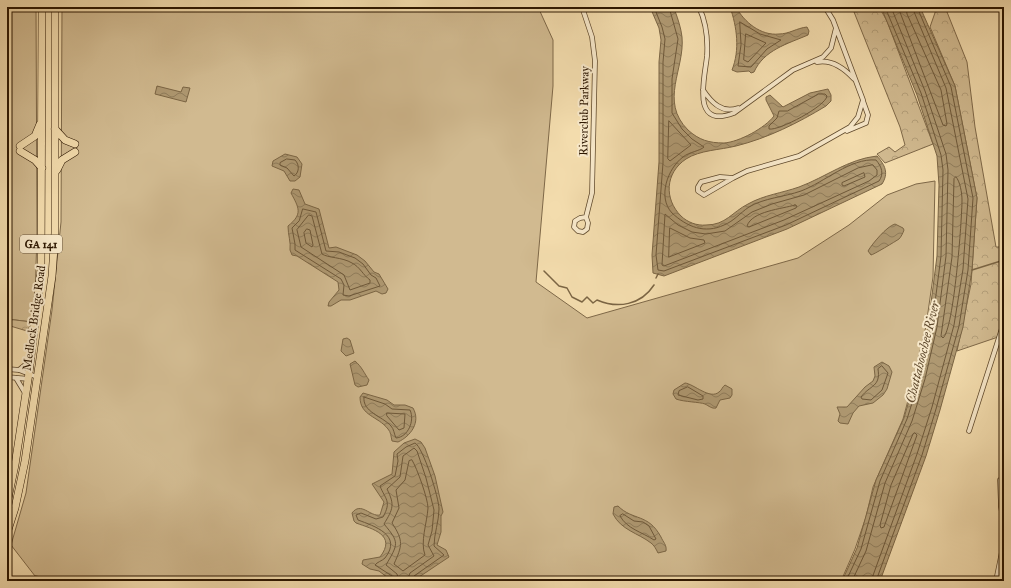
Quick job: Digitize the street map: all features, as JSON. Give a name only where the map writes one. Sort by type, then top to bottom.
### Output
[{"type":"highway","name":"Medlock Bridge Road","points":[[7,503],[31,361],[41,270],[42,7]]},
{"type":"highway","name":"Medlock Bridge Road","points":[[7,533],[21,484],[52,276],[55,233],[55,7]]},
{"type":"highway","points":[[42,118],[36,136],[20,148],[35,160],[42,168]]},
{"type":"highway","points":[[55,129],[65,140],[75,144]]},
{"type":"highway","points":[[55,176],[62,160],[75,152]]},
{"type":"street","name":"Riverclub Parkway","points":[[582,7],[592,37],[595,61],[592,193],[590,208],[586,217]]},
{"type":"street","points":[[699,7],[705,26],[707,39],[707,56],[702,98],[704,106],[715,115],[723,116],[730,114],[793,70],[822,61],[835,64],[846,70],[857,85]]},
{"type":"street","points":[[772,7],[783,7]]},
{"type":"street","points":[[825,7],[836,28],[868,115],[866,123],[842,132]]},
{"type":"street","points":[[810,64],[823,57],[831,48],[836,28]]},
{"type":"street","points":[[703,90],[710,100],[718,106],[728,110],[741,107]]},
{"type":"street","points":[[733,178],[720,177],[705,181],[699,184],[698,191],[704,195],[747,171],[799,156],[850,127],[858,117],[863,100]]},
{"type":"street","points":[[969,430],[1004,322]]},
{"type":"street","name":"Medlock Bridge Road","points":[[19,370],[31,361]]},
{"type":"street","points":[[7,369],[19,370],[28,376]]},
{"type":"street","points":[[7,377],[37,377]]},
{"type":"street","points":[[16,378],[26,394]]},
{"type":"street","points":[[1000,480],[1001,507],[1004,523]]},
{"type":"street","points":[[996,581],[1004,542]]},
{"type":"green space","points":[[7,7],[36,7],[37,234],[35,299],[32,322],[7,319]]},
{"type":"green space","points":[[62,7],[538,7],[553,40],[553,86],[536,282],[587,318],[798,258],[849,225],[887,195],[916,184],[935,181],[933,277],[926,326],[903,419],[873,487],[866,517],[855,549],[841,581],[68,581],[35,576],[11,545],[26,493],[52,310],[61,222]]},
{"type":"green space","points":[[852,7],[879,7],[887,21],[933,144],[885,163],[877,154],[889,147],[895,152],[905,145],[900,127]]},
{"type":"green space","points":[[937,7],[945,7],[967,62],[975,127],[996,247],[1004,247],[1004,335],[957,351],[971,284],[977,198],[955,86],[930,27]]},
{"type":"green space","points":[[7,319],[32,322],[27,331],[7,325]]},
{"type":"green space","points":[[35,576],[68,581],[35,581]]},
{"type":"water","points":[[650,7],[673,7],[675,11],[682,37],[682,49],[675,85],[675,108],[680,119],[688,130],[700,139],[709,142],[724,143],[737,140],[758,130],[774,116],[766,100],[766,97],[770,95],[783,107],[810,93],[828,89],[831,95],[831,101],[826,106],[805,118],[760,139],[736,146],[697,154],[686,159],[674,171],[669,186],[675,209],[683,218],[689,222],[699,225],[719,223],[742,207],[754,201],[799,187],[847,164],[877,156],[886,173],[882,184],[787,229],[664,276],[653,273],[652,255],[659,162],[659,62],[661,40],[659,28]]},
{"type":"water","points":[[730,7],[736,7],[748,23],[766,33],[783,34],[807,27],[809,31],[808,35],[784,45],[770,53],[758,64],[754,72],[737,72],[732,70],[736,55],[737,38]]},
{"type":"water","name":"Chattahoochee River","points":[[881,7],[920,7],[955,86],[977,198],[972,270],[963,327],[926,456],[880,581],[842,581],[857,548],[876,480],[904,418],[928,326],[937,256],[939,185],[937,156],[917,95]]},
{"type":"water","points":[[157,86],[181,92],[183,87],[190,88],[186,102],[155,94]]},
{"type":"water","points":[[285,154],[297,157],[302,164],[300,177],[295,181],[290,181],[284,171],[272,166],[273,161]]},
{"type":"water","points":[[293,189],[299,190],[305,204],[319,209],[329,248],[336,247],[357,255],[365,261],[374,272],[379,274],[388,289],[386,293],[382,294],[376,291],[350,300],[341,300],[331,306],[328,306],[329,302],[339,290],[338,282],[297,256],[292,255],[290,250],[288,226],[293,222],[298,214],[298,207],[291,193]]},
{"type":"water","points":[[895,224],[904,230],[900,238],[871,255],[868,251],[873,244],[884,232]]},
{"type":"water","points":[[347,338],[350,340],[354,353],[346,356],[341,351],[343,339]]},
{"type":"water","points":[[355,361],[369,380],[367,385],[358,387],[355,385],[350,364]]},
{"type":"water","points":[[882,362],[889,366],[892,372],[887,389],[883,395],[873,403],[859,406],[853,413],[848,424],[840,423],[838,421],[840,414],[837,407],[847,407],[865,387],[873,381],[875,376],[874,367]]},
{"type":"water","points":[[685,383],[711,394],[719,392],[725,385],[732,389],[732,395],[730,398],[720,400],[716,408],[712,408],[703,403],[676,399],[673,394],[674,390]]},
{"type":"water","points":[[363,393],[387,400],[394,405],[405,405],[413,408],[416,418],[411,432],[398,442],[392,441],[388,429],[363,408],[360,397]]},
{"type":"water","points":[[415,439],[421,442],[425,448],[435,476],[443,512],[441,516],[441,532],[437,545],[446,550],[449,557],[413,581],[392,581],[379,571],[370,569],[362,564],[363,560],[380,557],[385,549],[386,543],[381,534],[356,523],[352,513],[355,510],[362,509],[376,515],[380,515],[384,502],[372,484],[392,474],[394,452],[404,443]]},
{"type":"water","points":[[618,506],[629,514],[651,524],[661,537],[666,551],[658,553],[651,543],[620,524],[613,514],[614,507]]},
{"type":"waterway","points":[[972,270],[1004,260]]},
{"type":"waterway","points":[[544,271],[559,286],[567,288],[572,297],[582,302],[587,297],[593,303],[597,300],[613,304],[628,303],[643,297],[654,285]]},
{"type":"waterway","points":[[656,278],[658,274]]}]
